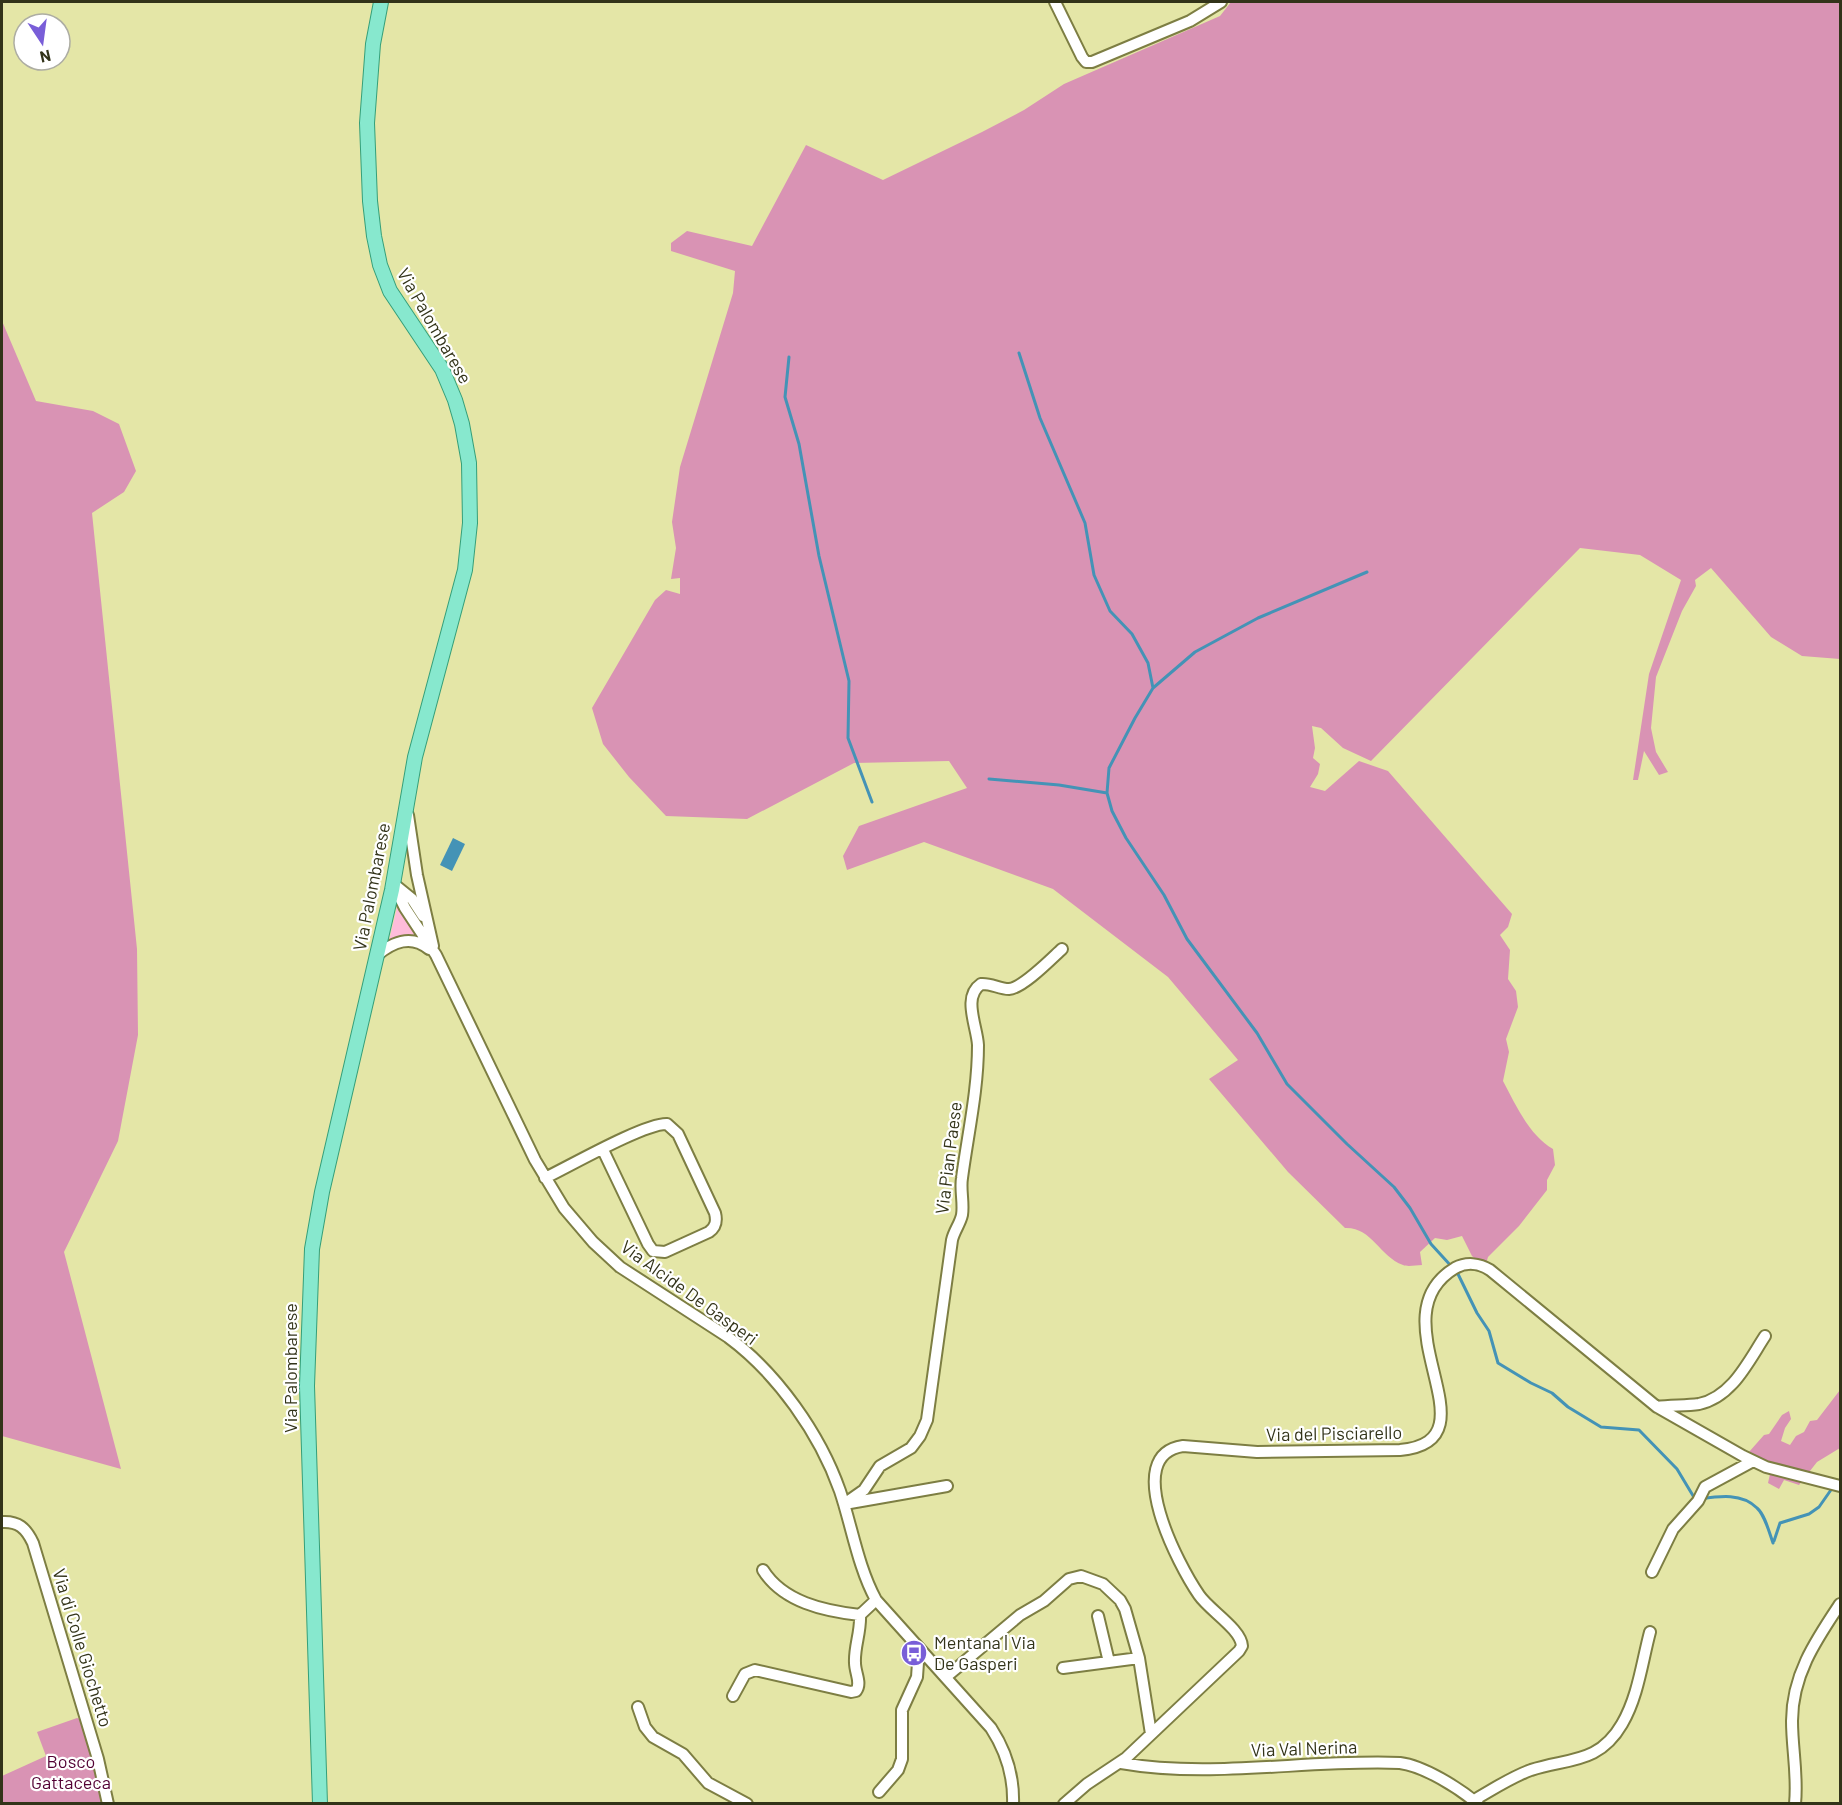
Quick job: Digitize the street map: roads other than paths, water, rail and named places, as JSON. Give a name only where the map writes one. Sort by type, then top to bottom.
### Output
[{"type":"main road","name":"Via Palombarese","points":[[320,1803],[307,1386],[311,1266],[322,1192],[393,884],[406,805],[421,736],[465,570],[470,536],[471,486],[462,424],[451,387],[438,363],[393,297],[376,246],[370,207],[367,123],[373,44],[381,2]]},
{"type":"street","points":[[1055,2],[1082,57],[1086,62],[1092,62],[1196,18],[1221,2]]},
{"type":"street","name":"Via Alcide De Gasperi","points":[[406,805],[417,875],[436,956]]},
{"type":"street","name":"Via Alcide De Gasperi","points":[[393,884],[412,899],[429,927]]},
{"type":"street","name":"Via Alcide De Gasperi","points":[[393,884],[405,908],[436,956],[546,1178],[574,1220],[614,1261],[638,1280],[728,1337],[769,1376],[796,1408],[815,1437],[832,1470],[876,1600],[987,1722],[999,1740],[1009,1766],[1013,1803]]},
{"type":"street","points":[[377,955],[395,943],[412,940],[422,944],[436,956]]},
{"type":"street","name":"Via Pian Paese","points":[[844,1504],[864,1490],[880,1466],[915,1444],[927,1420],[952,1240],[962,1213],[962,1178],[969,1135],[978,1042],[972,1003],[974,993],[979,985],[984,983],[1007,989],[1017,987],[1062,949]]},
{"type":"street","points":[[546,1178],[603,1150],[655,1125],[671,1126],[678,1134],[715,1213],[714,1228],[668,1251],[653,1251],[603,1150]]},
{"type":"street","name":"Via del Pisciarello","points":[[1064,1803],[1087,1784],[1120,1763],[1239,1651],[1242,1644],[1240,1637],[1209,1608],[1197,1592],[1163,1522],[1157,1506],[1155,1483],[1161,1456],[1170,1449],[1184,1446],[1257,1452],[1396,1450],[1415,1448],[1428,1442],[1439,1429],[1442,1412],[1441,1398],[1428,1353],[1426,1318],[1433,1291],[1453,1270],[1474,1264],[1490,1270],[1656,1407],[1753,1461],[1780,1472],[1840,1486]]},
{"type":"street","points":[[1656,1407],[1697,1404],[1720,1395],[1738,1378],[1765,1336]]},
{"type":"street","points":[[1652,1572],[1673,1528],[1698,1501],[1704,1487],[1753,1461]]},
{"type":"street","points":[[844,1504],[947,1486]]},
{"type":"street","name":"Via di Colle Giochetto","points":[[2,1522],[21,1525],[33,1543],[100,1767],[108,1803]]},
{"type":"street","points":[[763,1570],[777,1588],[814,1607],[860,1615]]},
{"type":"street","points":[[946,1677],[1016,1618],[1044,1602],[1069,1579],[1077,1576],[1101,1583],[1120,1600],[1126,1612],[1139,1658],[1151,1734]]},
{"type":"street","points":[[733,1696],[745,1674],[755,1670],[850,1692],[856,1691],[859,1685],[855,1663],[860,1633],[860,1615],[876,1600]]},
{"type":"street","points":[[1795,1803],[1797,1775],[1792,1721],[1796,1689],[1811,1649],[1840,1604]]},
{"type":"street","points":[[1098,1616],[1110,1662]]},
{"type":"street","points":[[1476,1802],[1529,1771],[1587,1757],[1611,1739],[1629,1710],[1650,1632]]},
{"type":"street","points":[[879,1792],[898,1770],[902,1759],[902,1710],[917,1677],[920,1648]]},
{"type":"street","points":[[1064,1668],[1139,1658]]},
{"type":"street","points":[[638,1707],[645,1727],[653,1737],[683,1754],[708,1783],[747,1803]]},
{"type":"street","name":"Via Val Nerina","points":[[1120,1763],[1158,1768],[1400,1763],[1420,1769],[1476,1802]]},
{"type":"water","points":[[453,838],[465,844],[452,871],[440,865]]},
{"type":"waterway","points":[[1019,353],[1040,418],[1085,523],[1094,575],[1110,611],[1132,634],[1148,663],[1153,688]]},
{"type":"waterway","points":[[789,357],[785,397],[799,444],[819,556],[849,681],[848,738],[872,802]]},
{"type":"waterway","points":[[1367,572],[1258,618],[1195,652],[1153,688],[1109,768],[1107,793],[1112,811],[1126,838],[1164,895],[1187,939],[1257,1033],[1287,1084],[1394,1187],[1410,1208],[1431,1244],[1452,1267]]},
{"type":"waterway","points":[[989,779],[1059,785],[1107,793]]},
{"type":"waterway","points":[[1457,1272],[1477,1313],[1489,1331],[1498,1363],[1552,1393],[1568,1407],[1601,1427],[1639,1430],[1677,1469],[1695,1499]]},
{"type":"waterway","points":[[1774,1541],[1780,1523],[1809,1514],[1819,1507],[1833,1487]]},
{"type":"waterway","points":[[1701,1499],[1730,1497],[1751,1503],[1762,1515],[1773,1543]]},
{"type":"place","name":"Mentana | Via De Gasperi","points":[[914,1653]]},
{"type":"park label","name":"Bosco Gattaceca","points":[[71,1772]]}]
